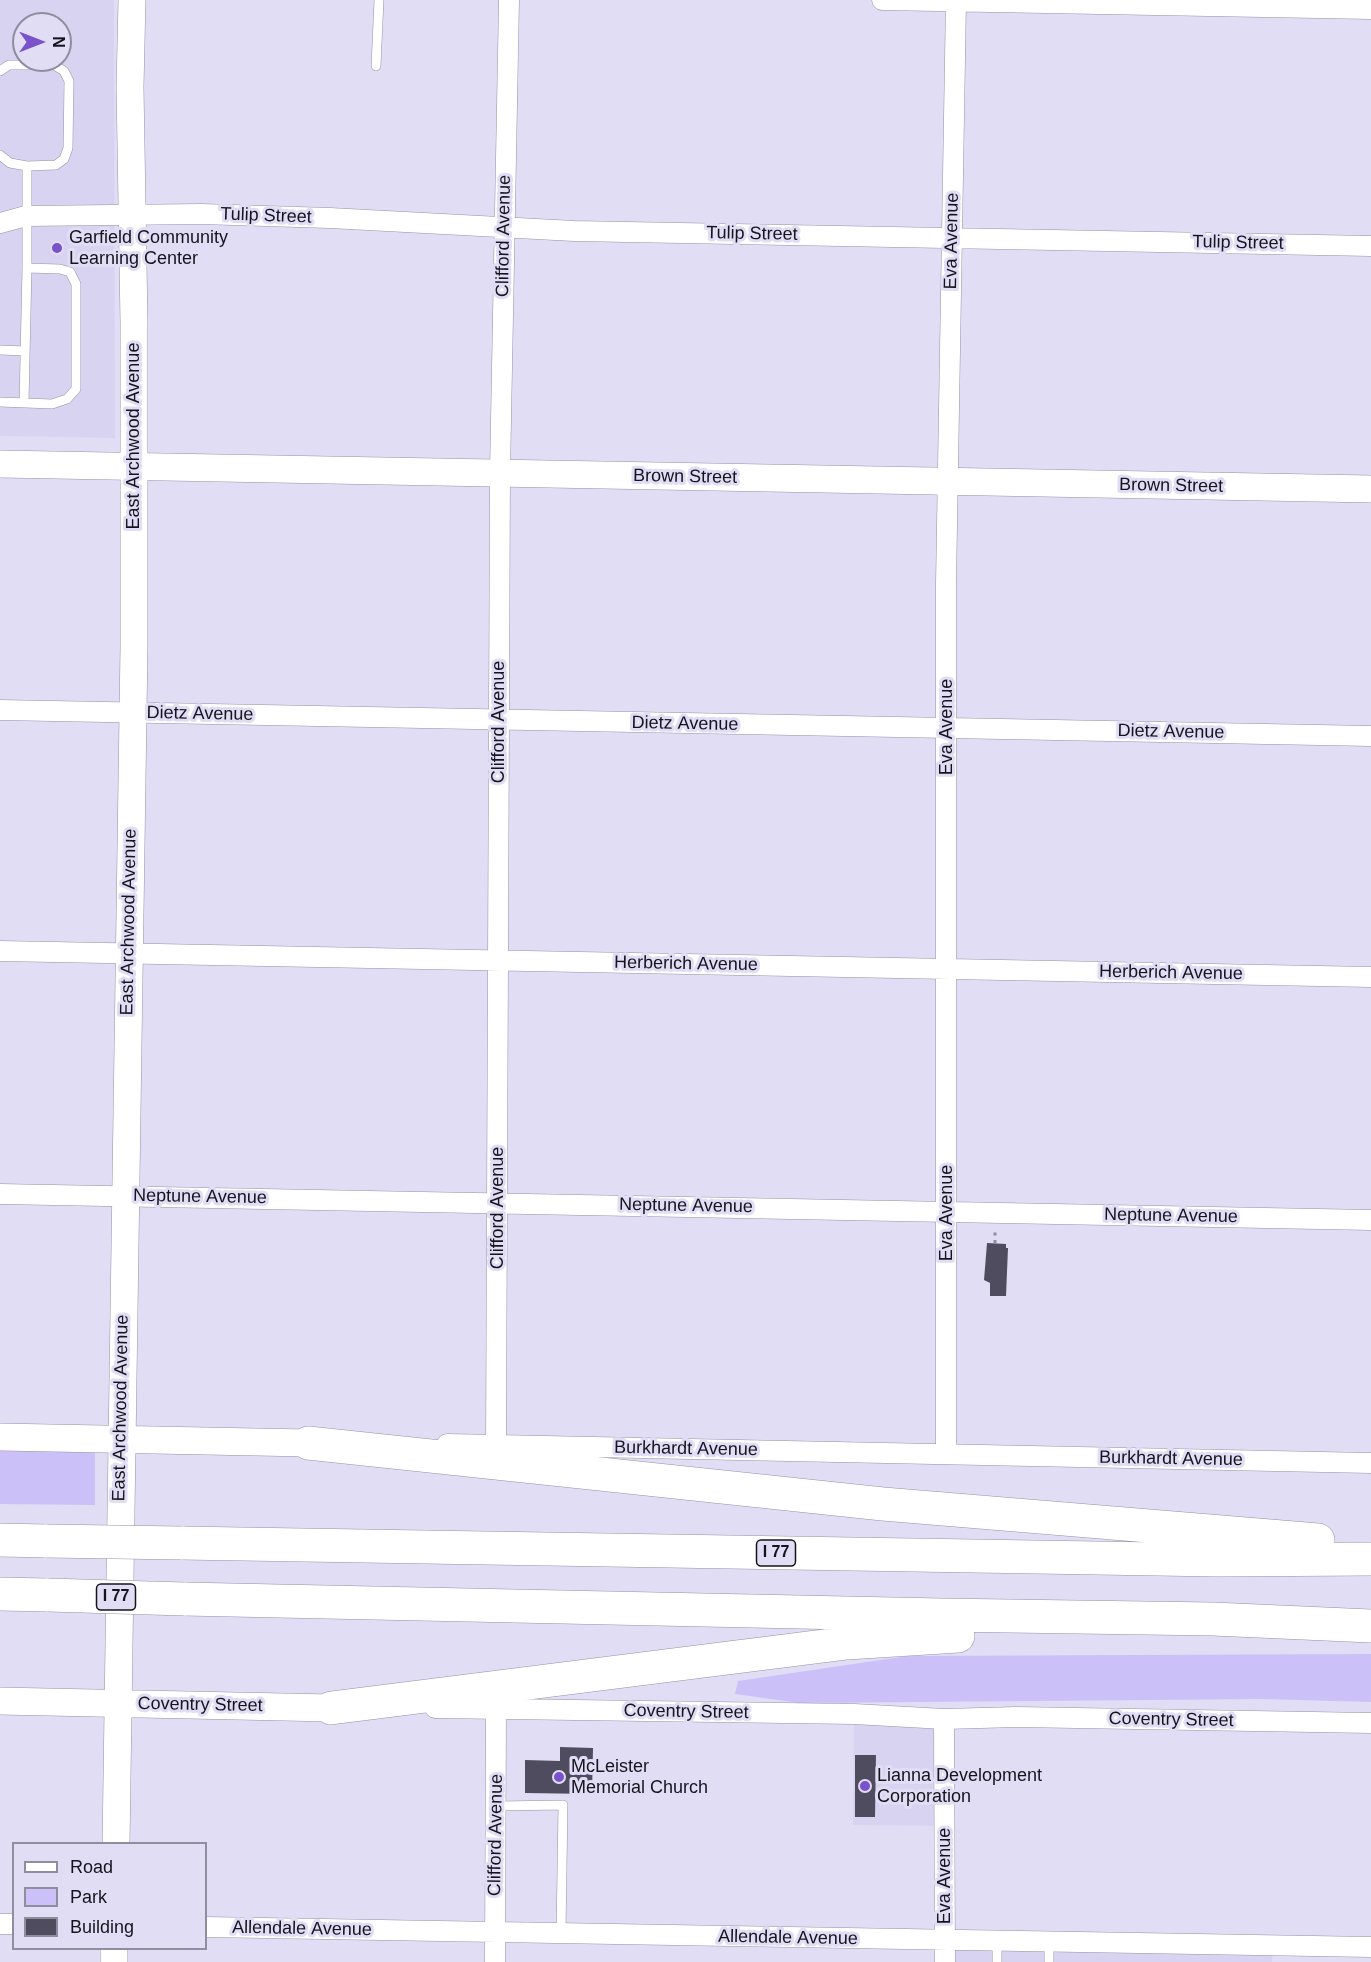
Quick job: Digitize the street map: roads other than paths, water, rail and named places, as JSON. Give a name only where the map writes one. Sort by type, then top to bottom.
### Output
[{"type":"highway","points":[[308,1443],[883,1504],[1371,1545]]},
{"type":"highway","name":"I 77","points":[[0,1540],[1371,1560]]},
{"type":"highway","name":"I 77","points":[[0,1594],[941,1616],[1213,1618],[1306,1625],[1371,1626]]},
{"type":"highway","points":[[331,1707],[847,1643],[1010,1635],[1150,1635],[1306,1625]]},
{"type":"main road","name":"East Archwood Avenue","points":[[116,1842],[123,1195],[135,467],[130,87],[132,0]]},
{"type":"main road","name":"Brown Street","points":[[0,464],[1371,489]]},
{"type":"main road","name":"Burkhardt Avenue","points":[[0,1437],[308,1443]]},
{"type":"main road","name":"Coventry Street","points":[[0,1701],[331,1707]]},
{"type":"street","name":"Clifford Avenue","points":[[496,1444],[500,473],[509,0]]},
{"type":"street","points":[[882,0],[1371,9]]},
{"type":"street","name":"Eva Avenue","points":[[946,1454],[948,481],[956,1]]},
{"type":"street","name":"Tulip Street","points":[[0,223],[26,216],[133,214],[330,218],[504,228],[1371,246]]},
{"type":"street","name":"Dietz Avenue","points":[[0,710],[1371,736]]},
{"type":"street","name":"Herberich Avenue","points":[[0,951],[948,971],[1371,977]]},
{"type":"street","name":"Neptune Avenue","points":[[0,1194],[1371,1220]]},
{"type":"street","name":"Burkhardt Avenue","points":[[308,1443],[496,1444],[1371,1463]]},
{"type":"street","name":"Coventry Street","points":[[331,1707],[873,1715],[944,1719],[1017,1717],[1371,1723]]},
{"type":"street","name":"Clifford Avenue","points":[[495,1708],[497,1806],[495,1962]]},
{"type":"street","name":"Eva Avenue","points":[[944,1719],[945,1962]]},
{"type":"street","name":"Allendale Avenue","points":[[207,1927],[494,1934],[1371,1947]]},
{"type":"lane","points":[[376,66],[379,0]]},
{"type":"lane","points":[[0,71],[9,65],[54,65],[64,71],[69,81],[68,148],[64,159],[56,165],[27,166],[10,163],[0,155]]},
{"type":"lane","points":[[24,403],[27,166]]},
{"type":"lane","points":[[0,402],[52,404],[67,399],[75,389],[75,284],[70,272],[60,269],[27,268]]},
{"type":"lane","points":[[0,350],[25,351]]},
{"type":"lane","points":[[497,1806],[563,1805],[561,1935]]},
{"type":"lane","points":[[997,1941],[997,1962]]},
{"type":"lane","points":[[1049,1942],[1049,1962]]},
{"type":"place","name":"Garfield Community Learning Center","points":[[57,248]]},
{"type":"place","name":"McLeister Memorial Church","points":[[559,1777]]},
{"type":"place","name":"Lianna Development Corporation","points":[[865,1786]]}]
